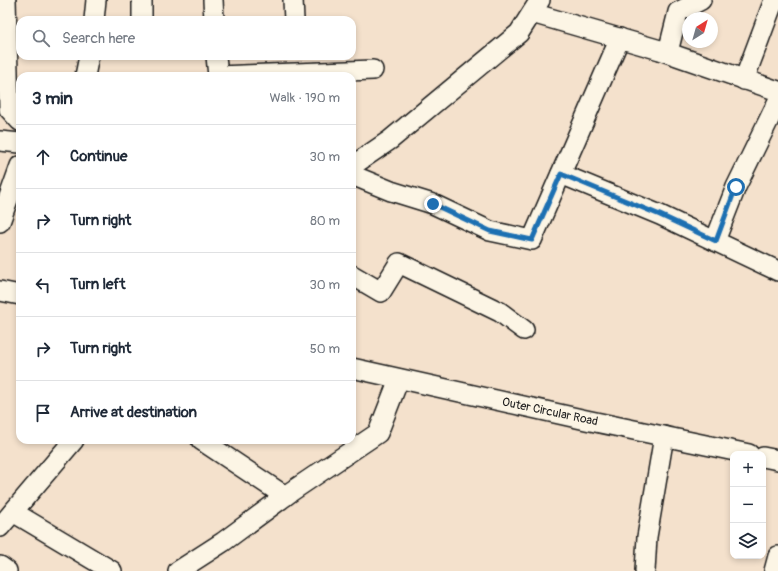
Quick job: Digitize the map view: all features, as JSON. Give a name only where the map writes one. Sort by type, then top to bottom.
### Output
[{"type":"street","points":[[6,0],[4,86],[9,109],[16,116]]},
{"type":"street","points":[[94,16],[96,0]]},
{"type":"street","points":[[142,0],[142,16]]},
{"type":"street","points":[[213,0],[214,16]]},
{"type":"street","points":[[293,0],[294,16]]},
{"type":"street","points":[[668,52],[678,12],[701,0]]},
{"type":"street","points":[[744,80],[774,0]]},
{"type":"street","points":[[356,163],[390,140],[519,33],[536,7],[620,38],[668,52],[778,91]]},
{"type":"street","points":[[356,177],[391,191],[433,204],[490,231],[532,240],[620,38]]},
{"type":"street","points":[[216,60],[218,72]]},
{"type":"street","points":[[256,72],[295,68],[373,70]]},
{"type":"street","points":[[716,241],[736,187],[778,100]]},
{"type":"street","points":[[0,141],[16,143]]},
{"type":"street","points":[[561,174],[660,215],[778,271]]},
{"type":"street","points":[[0,222],[16,177]]},
{"type":"street","points":[[356,277],[381,292],[399,263],[500,312],[524,330]]},
{"type":"street","points":[[0,290],[16,294]]},
{"type":"street","name":"Outer Circular Road","points":[[356,369],[735,451]]},
{"type":"street","points":[[178,571],[223,542],[285,496],[378,433],[399,379]]},
{"type":"street","points":[[645,571],[647,537],[664,436]]},
{"type":"street","points":[[0,527],[71,444]]},
{"type":"street","points":[[207,444],[285,496]]},
{"type":"street","points":[[766,458],[778,460]]},
{"type":"street","points":[[13,512],[112,571]]},
{"type":"street","points":[[774,571],[778,556]]},
{"type":"street","points":[[0,566],[8,571]]},
{"type":"route","points":[[433,204],[490,231],[532,240],[561,174],[660,215],[716,241],[736,187]]}]
